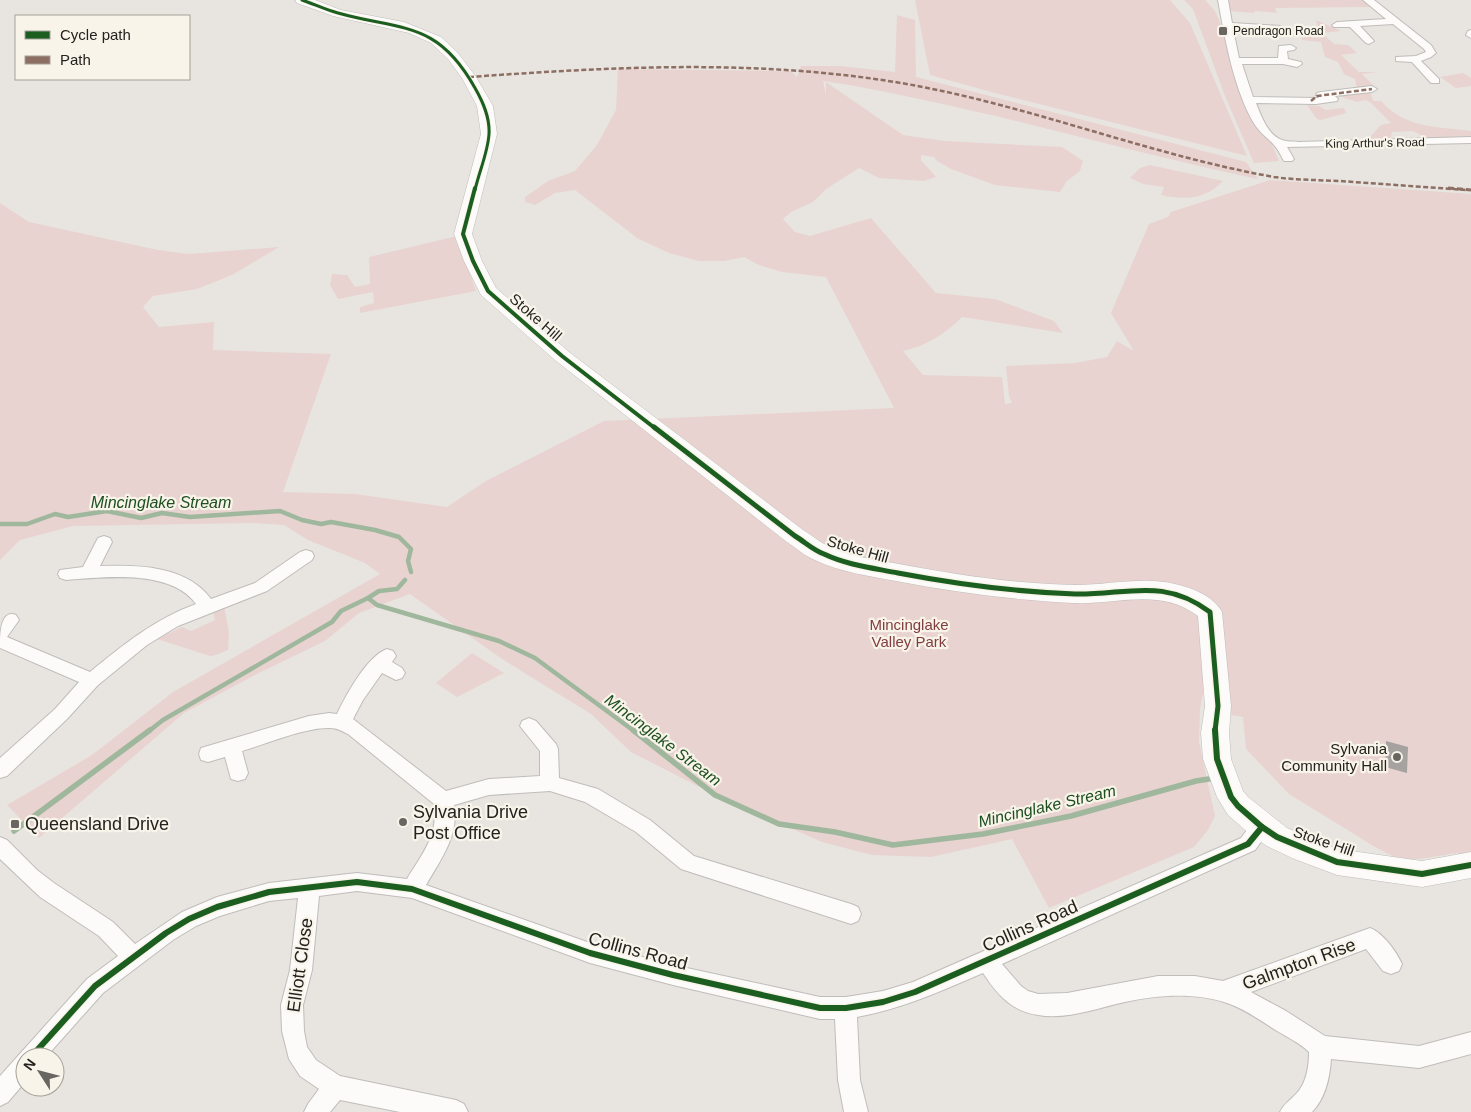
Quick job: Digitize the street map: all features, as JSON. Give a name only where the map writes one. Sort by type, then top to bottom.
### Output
[{"type":"street","name":"Stoke Hill","points":[[302,0],[338,13],[414,30],[436,40],[453,56],[469,77],[485,106],[488,134],[463,234],[473,261],[488,291],[562,356],[795,536],[826,555],[862,566],[952,582],[1077,594],[1165,589],[1187,596],[1210,612],[1218,706],[1215,733],[1223,777],[1238,806],[1262,827],[1302,849],[1337,862],[1422,874],[1471,866]]},
{"type":"street","points":[[1223,0],[1234,61],[1249,100],[1270,137],[1279,143],[1288,159]]},
{"type":"street","points":[[1368,0],[1428,47],[1431,53],[1416,59],[1400,59]]},
{"type":"street","points":[[1338,25],[1394,21]]},
{"type":"street","points":[[1353,25],[1369,40]]},
{"type":"street","points":[[1227,26],[1280,29]]},
{"type":"street","points":[[1283,61],[1282,48],[1291,48]]},
{"type":"street","points":[[1416,59],[1416,64],[1435,81]]},
{"type":"street","points":[[1234,61],[1283,61],[1297,64]]},
{"type":"street","points":[[1301,87],[1308,101]]},
{"type":"street","points":[[1308,101],[1317,96],[1372,89]]},
{"type":"street","points":[[1249,100],[1308,101],[1333,99]]},
{"type":"street","name":"King Arthur's Road","points":[[1279,143],[1471,140]]},
{"type":"street","points":[[89,572],[104,542]]},
{"type":"street","points":[[0,770],[61,714],[92,680],[141,640],[172,621],[261,587],[306,556]]},
{"type":"street","points":[[66,574],[89,572],[162,576],[186,584],[207,607]]},
{"type":"street","points":[[0,641],[92,680]]},
{"type":"street","points":[[343,722],[351,702],[383,660],[396,673]]},
{"type":"street","points":[[208,754],[309,723],[329,720],[343,722],[373,741],[443,800],[446,818],[442,840],[412,889]]},
{"type":"street","points":[[529,726],[549,749],[550,783]]},
{"type":"street","points":[[232,747],[238,773]]},
{"type":"street","points":[[443,800],[489,787],[550,783],[591,796],[643,826],[688,863],[851,914]]},
{"type":"street","name":"Collins Road","points":[[39,1047],[89,992],[133,956],[166,933],[217,907],[269,892],[357,882],[412,889],[475,914],[590,953],[673,975],[820,1008],[846,1008],[883,1002],[915,992],[987,961],[1248,844],[1262,827]]},
{"type":"street","points":[[0,846],[48,890],[106,929],[133,956]]},
{"type":"street","name":"Elliott Close","points":[[309,886],[301,970],[292,1006],[293,1031],[297,1052],[308,1068],[335,1087],[456,1112]]},
{"type":"street","name":"Galmpton Rise","points":[[1224,991],[1370,938],[1391,964]]},
{"type":"street","points":[[987,961],[1005,988],[1026,1002],[1056,1006],[1142,988],[1196,987],[1224,991],[1243,1000],[1314,1041],[1320,1047],[1418,1057],[1471,1043]]},
{"type":"street","points":[[846,1008],[850,1080],[856,1112]]},
{"type":"street","points":[[1292,1112],[1308,1100],[1315,1086],[1321,1061],[1320,1047]]},
{"type":"street","points":[[0,1094],[15,1076]]},
{"type":"street","points":[[316,1112],[335,1087]]},
{"type":"green space","points":[[915,0],[1170,0],[1190,23],[1247,156],[930,75]]},
{"type":"green space","points":[[1184,0],[1205,0],[1215,11],[1279,161],[1254,163],[1225,96],[1193,9]]},
{"type":"green space","points":[[1226,0],[1363,0],[1370,7],[1275,8],[1277,13],[1255,11],[1254,13],[1228,11]]},
{"type":"green space","name":"Mincinglake Valley Park","points":[[897,15],[915,20],[916,77],[1246,162],[1258,179],[969,110],[889,92],[823,81],[826,95],[826,82],[903,135],[945,141],[1062,147],[1083,161],[1080,171],[1067,181],[1060,192],[995,185],[951,169],[937,161],[934,157],[921,155],[921,160],[936,177],[924,181],[879,178],[859,168],[826,189],[813,202],[791,212],[783,219],[795,232],[810,236],[871,218],[936,293],[995,299],[1054,321],[1063,333],[962,317],[935,338],[920,346],[903,351],[923,375],[1002,377],[1005,404],[1012,403],[1009,396],[1006,366],[1075,363],[1107,357],[1117,341],[1134,351],[1111,313],[1149,224],[1168,217],[1171,212],[1270,180],[1471,194],[1471,859],[1457,853],[1420,859],[1398,859],[1289,794],[1246,749],[1243,717],[1231,715],[1219,609],[1200,709],[1199,742],[1215,816],[1208,830],[1194,847],[1049,908],[1012,839],[931,857],[872,855],[822,842],[715,795],[631,752],[591,714],[502,659],[410,594],[359,613],[325,641],[259,673],[184,713],[39,838],[7,805],[92,755],[173,692],[380,574],[365,563],[308,540],[284,525],[253,523],[73,526],[20,540],[0,560],[0,203],[29,222],[158,250],[189,254],[279,247],[232,275],[197,289],[153,296],[143,307],[159,327],[214,322],[213,350],[331,354],[283,492],[355,494],[447,507],[486,481],[604,421],[894,408],[826,277],[782,272],[759,265],[744,257],[724,261],[699,261],[669,253],[637,238],[575,190],[555,193],[535,205],[525,202],[525,197],[548,181],[575,171],[597,145],[616,110],[618,69],[791,71],[797,77],[801,66],[840,66],[895,72]]},
{"type":"green space","points":[[1316,20],[1341,31],[1322,33],[1334,44],[1348,45],[1357,53],[1341,55],[1359,72],[1379,72],[1362,74],[1376,88],[1357,90],[1355,79],[1344,74],[1338,62],[1325,57],[1321,42],[1302,40],[1300,34],[1315,35],[1319,33]]},
{"type":"green space","points":[[1463,73],[1471,78],[1471,86],[1456,88],[1440,77]]},
{"type":"green space","points":[[1370,91],[1373,101],[1381,101],[1401,117],[1422,125],[1471,131],[1471,136],[1427,138],[1413,131],[1392,132],[1391,137],[1384,141],[1371,140],[1371,136],[1381,125],[1391,123],[1370,102],[1365,100],[1357,102],[1336,95]]},
{"type":"green space","points":[[1307,105],[1319,106],[1325,110],[1344,108],[1346,113],[1321,120],[1317,119]]},
{"type":"green space","points":[[1150,165],[1223,181],[1209,192],[1194,197],[1178,198],[1161,195],[1164,187],[1143,184],[1130,178],[1140,168]]},
{"type":"green space","points":[[457,236],[476,291],[360,313],[360,307],[374,303],[373,292],[338,299],[330,285],[332,274],[347,275],[355,287],[370,284],[369,257]]},
{"type":"green space","points":[[224,606],[229,632],[228,650],[210,656],[157,639],[182,627],[191,631],[215,620],[213,611]]},
{"type":"green space","points":[[472,653],[504,673],[457,697],[436,683]]},
{"type":"building","name":"Sylvania Community Hall","points":[[1386,741],[1408,747],[1407,773],[1385,767]]},
{"type":"waterway","name":"Mincinglake Stream","points":[[0,524],[27,524],[55,514],[68,517],[107,511],[141,518],[162,513],[190,517],[280,511],[302,520],[321,524],[331,522],[375,530],[399,537],[411,549],[408,561],[411,572]]},
{"type":"waterway","name":"Mincinglake Stream","points":[[368,598],[379,591],[397,589],[405,580]]},
{"type":"waterway","points":[[149,731],[163,720],[332,622],[341,611],[368,598]]},
{"type":"waterway","name":"Mincinglake Stream","points":[[368,598],[377,605],[499,641],[535,658],[634,731]]},
{"type":"waterway","points":[[14,831],[150,730]]},
{"type":"waterway","name":"Mincinglake Stream","points":[[633,730],[715,795],[779,824],[835,832],[893,845],[983,834],[1071,816],[1196,781],[1215,778]]},
{"type":"marked path","points":[[469,77],[619,67],[782,68],[840,74],[896,82],[962,95],[1047,117],[1179,156],[1276,177],[1471,190]]},
{"type":"marked path","points":[[1311,101],[1317,96],[1372,89]]},
{"type":"cycle path","points":[[302,0],[338,13],[399,25],[414,30],[436,40],[453,56],[469,77],[485,106],[489,134],[463,234],[473,261],[488,291],[562,356],[795,536],[819,552],[837,559],[926,578],[1011,589],[1075,594],[1146,590],[1163,591],[1179,594],[1195,601],[1210,612],[1218,706],[1215,733],[1217,759],[1231,797],[1238,806],[1262,827],[1277,837],[1337,862],[1422,874],[1471,865]]},
{"type":"cycle path","points":[[40,1047],[95,986],[166,933],[189,919],[217,907],[269,892],[357,882],[412,889],[590,953],[673,975],[820,1008],[846,1008],[883,1002],[915,992],[1248,844],[1262,827]]},
{"type":"place","name":"Pendragon Road","points":[[1223,31]]},
{"type":"place","name":"Sylvania Community Hall","points":[[1397,757]]},
{"type":"place","name":"Sylvania Drive Post Office","points":[[403,822]]},
{"type":"place","name":"Queensland Drive","points":[[15,824]]}]
